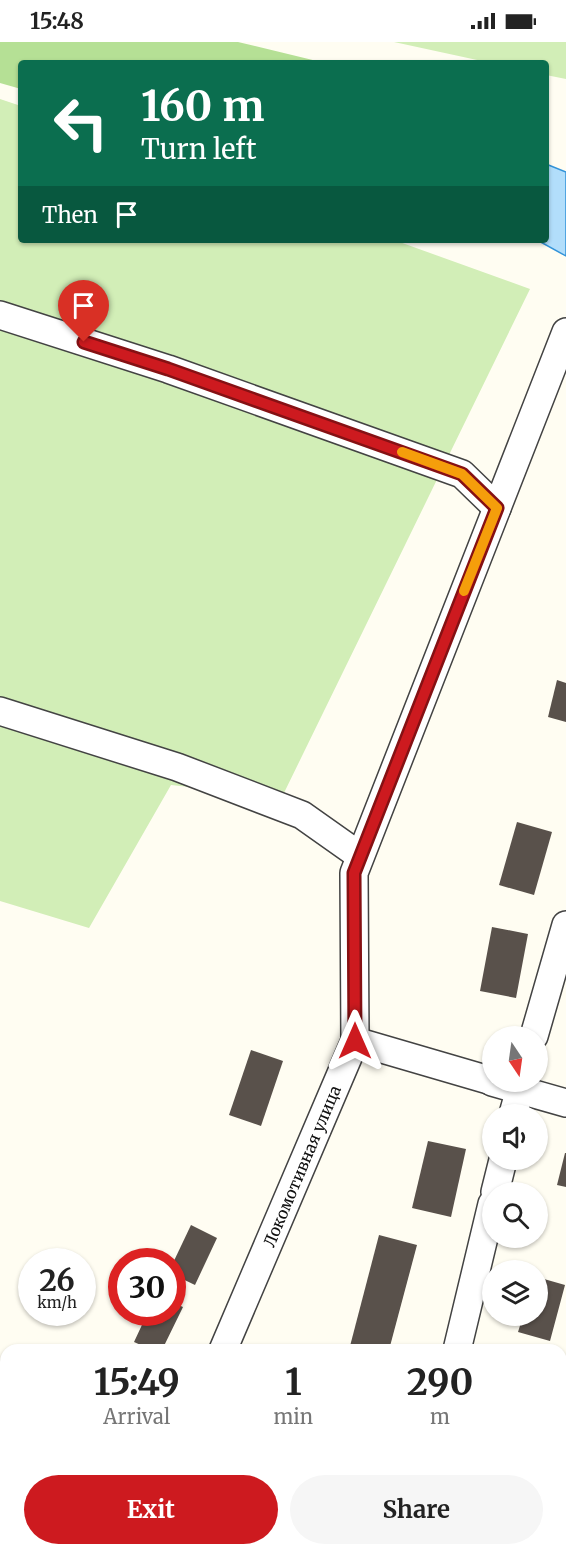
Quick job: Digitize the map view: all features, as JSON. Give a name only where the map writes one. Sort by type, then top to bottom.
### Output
[{"type":"street","points":[[0,315],[168,369],[462,474],[497,508]]},
{"type":"street","name":"Локомотивная улица","points":[[226,1344],[355,1041],[354,873],[566,332]]},
{"type":"street","points":[[0,711],[177,767],[302,814],[360,856]]},
{"type":"street","points":[[537,1026],[566,925]]},
{"type":"street","points":[[355,1041],[482,1079]]},
{"type":"street","points":[[518,1095],[566,1103]]},
{"type":"street","points":[[458,1344],[482,1246]]},
{"type":"green space","points":[[0,42],[238,42],[313,60],[18,60],[18,88],[0,83]]},
{"type":"green space","points":[[394,42],[566,42],[566,79],[549,76],[549,60],[477,60]]},
{"type":"green space","points":[[0,99],[18,105],[18,243],[402,243],[530,289],[282,797],[171,785],[89,928],[0,901]]},
{"type":"water","points":[[549,165],[566,172],[566,256],[542,243],[549,243]]},
{"type":"building","points":[[557,680],[566,683],[566,722],[548,717]]},
{"type":"building","points":[[517,822],[552,832],[534,895],[499,885]]},
{"type":"building","points":[[492,927],[528,934],[516,998],[480,991]]},
{"type":"building","points":[[251,1050],[283,1061],[261,1126],[229,1115]]},
{"type":"building","points":[[428,1141],[466,1149],[451,1217],[412,1208]]},
{"type":"building","points":[[566,1153],[566,1187],[557,1185]]},
{"type":"building","points":[[191,1225],[217,1238],[195,1285],[186,1281],[186,1248],[180,1248]]},
{"type":"building","points":[[379,1235],[417,1245],[391,1344],[351,1344]]},
{"type":"building","points":[[548,1280],[565,1285],[550,1341],[518,1332],[520,1326],[548,1326]]},
{"type":"building","points":[[141,1326],[174,1326],[165,1344],[134,1342]]},
{"type":"slow traffic","points":[[402,452],[462,474],[497,508],[464,591]]},
{"type":"route","points":[[84,342],[168,369],[462,474],[497,508],[354,873],[355,1041]]}]
